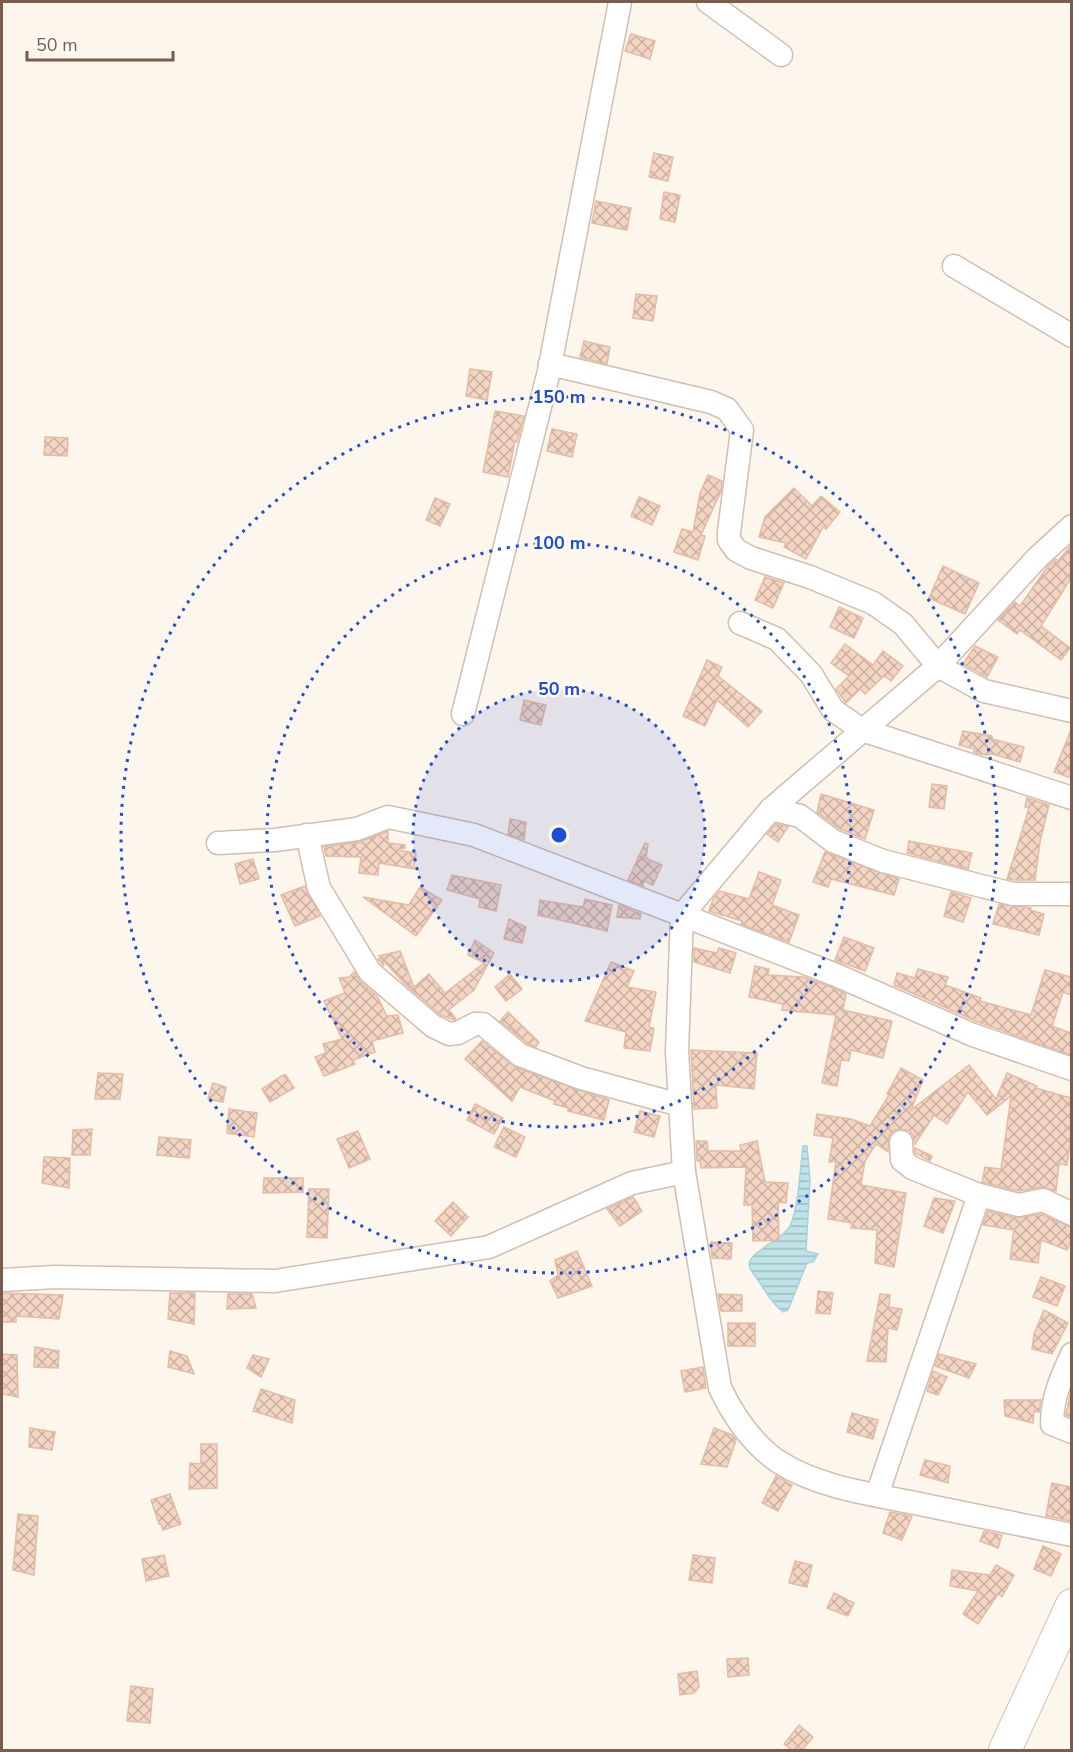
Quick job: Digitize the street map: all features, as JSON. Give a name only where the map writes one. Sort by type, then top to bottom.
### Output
[{"type":"main road","points":[[1005,1750],[1071,1605]]},
{"type":"street","points":[[463,714],[550,364],[620,2]]},
{"type":"street","points":[[708,2],[781,55]]},
{"type":"street","points":[[954,266],[1071,336]]},
{"type":"street","points":[[550,364],[711,402],[727,409],[742,430],[729,532],[729,540],[736,550],[751,558],[810,577],[873,603],[903,624],[938,666],[984,691],[1071,711]]},
{"type":"street","points":[[1071,526],[1037,558],[938,666],[771,809],[682,915],[677,1052],[684,1172],[720,1388],[733,1416],[754,1440],[779,1462],[814,1479],[877,1495],[1071,1535]]},
{"type":"street","points":[[740,623],[777,639],[811,674],[833,710],[862,730],[1071,798]]},
{"type":"street","points":[[771,809],[800,816],[833,841],[883,861],[1013,894],[1071,894]]},
{"type":"street","points":[[219,843],[306,836],[357,829],[388,818],[474,835],[836,975],[973,1035],[1071,1069]]},
{"type":"street","points":[[306,836],[320,888],[370,972],[433,1026],[449,1034],[458,1033],[475,1024],[483,1024],[520,1055],[580,1078],[680,1105]]},
{"type":"street","points":[[901,1142],[902,1160],[912,1168],[979,1195],[1019,1204],[1043,1200],[1071,1214]]},
{"type":"street","points":[[2,1280],[55,1277],[275,1281],[489,1247],[632,1183],[684,1172]]},
{"type":"street","points":[[877,1495],[979,1195]]},
{"type":"street","points":[[1071,1354],[1055,1391],[1052,1411],[1052,1424],[1071,1432]]},
{"type":"water","points":[[803,1146],[807,1146],[810,1180],[806,1251],[818,1254],[813,1262],[807,1263],[788,1310],[783,1312],[770,1299],[753,1274],[750,1262],[758,1252],[781,1236],[791,1224],[798,1197]]},
{"type":"building","points":[[631,34],[655,41],[650,59],[625,51]]},
{"type":"building","points":[[654,153],[673,157],[668,181],[649,177]]},
{"type":"building","points":[[664,192],[680,195],[675,222],[660,219]]},
{"type":"building","points":[[596,201],[631,208],[627,230],[592,223]]},
{"type":"building","points":[[636,294],[657,296],[653,321],[633,318]]},
{"type":"building","points":[[584,341],[610,347],[607,364],[580,357]]},
{"type":"building","points":[[470,369],[492,372],[487,400],[466,396]]},
{"type":"building","points":[[495,411],[524,416],[517,442],[515,441],[508,477],[483,472]]},
{"type":"building","points":[[552,429],[577,434],[572,457],[547,451]]},
{"type":"building","points":[[45,437],[68,438],[67,456],[44,455]]},
{"type":"building","points":[[708,475],[722,481],[721,491],[701,535],[705,536],[698,560],[674,552],[682,529],[693,532],[700,493]]},
{"type":"building","points":[[794,488],[812,506],[821,496],[840,512],[826,529],[823,527],[806,559],[784,547],[786,543],[759,537],[765,517]]},
{"type":"building","points":[[639,497],[660,506],[652,525],[631,516]]},
{"type":"building","points":[[435,498],[450,504],[440,526],[426,520]]},
{"type":"building","points":[[1071,545],[1071,578],[1041,626],[1070,648],[1061,660],[1020,630],[1017,634],[998,620],[1015,602],[1020,606],[1048,566],[1056,559],[1058,561]]},
{"type":"building","points":[[943,566],[979,583],[965,614],[929,598]]},
{"type":"building","points":[[765,577],[784,583],[773,608],[755,600]]},
{"type":"building","points":[[839,607],[863,618],[854,638],[830,627]]},
{"type":"building","points":[[845,644],[873,665],[883,651],[903,666],[891,681],[884,676],[865,694],[860,689],[846,703],[836,689],[849,676],[831,663]]},
{"type":"building","points":[[975,646],[998,657],[987,677],[963,664]]},
{"type":"building","points":[[707,660],[722,667],[718,676],[762,711],[748,727],[717,700],[705,726],[683,716]]},
{"type":"building","points":[[524,700],[546,705],[541,725],[520,720]]},
{"type":"building","points":[[1071,730],[1071,778],[1054,772]]},
{"type":"building","points":[[963,731],[992,736],[992,739],[1024,747],[1020,762],[989,753],[989,755],[979,754],[974,752],[974,749],[959,745]]},
{"type":"building","points":[[932,784],[947,786],[944,809],[929,807]]},
{"type":"building","points":[[821,794],[874,810],[865,839],[840,829],[817,812]]},
{"type":"building","points":[[1027,798],[1049,805],[1040,842],[1035,880],[1007,879],[1029,808],[1025,807]]},
{"type":"building","points":[[510,819],[526,822],[524,840],[508,834]]},
{"type":"building","points":[[776,824],[788,827],[778,842],[767,834]]},
{"type":"building","points":[[388,831],[388,843],[405,845],[405,848],[395,850],[416,853],[414,869],[379,863],[378,875],[359,873],[361,857],[326,856],[324,847],[359,842]]},
{"type":"building","points":[[909,841],[972,853],[968,869],[907,853]]},
{"type":"building","points":[[645,843],[648,844],[646,858],[662,865],[653,885],[644,881],[643,886],[628,880]]},
{"type":"building","points":[[825,852],[899,879],[894,895],[831,879],[828,887],[813,882]]},
{"type":"building","points":[[253,859],[259,879],[240,884],[235,864]]},
{"type":"building","points":[[759,872],[781,880],[772,905],[799,915],[789,942],[741,924],[742,921],[709,911],[713,899],[720,891],[749,899]]},
{"type":"building","points":[[452,875],[501,885],[496,911],[479,907],[480,899],[447,890]]},
{"type":"building","points":[[305,886],[320,916],[295,926],[281,895]]},
{"type":"building","points":[[420,887],[442,900],[416,936],[363,897],[409,905]]},
{"type":"building","points":[[951,892],[971,898],[963,922],[944,916]]},
{"type":"building","points":[[585,899],[612,905],[607,931],[538,915],[540,900],[583,907]]},
{"type":"building","points":[[999,904],[1031,908],[1030,910],[1044,914],[1039,935],[993,924]]},
{"type":"building","points":[[619,905],[641,914],[640,919],[617,917]]},
{"type":"building","points":[[509,919],[526,927],[522,943],[504,939]]},
{"type":"building","points":[[844,937],[874,948],[865,971],[835,960]]},
{"type":"building","points":[[475,940],[494,953],[474,990],[446,1012],[450,1011],[456,1019],[454,1020],[441,1015],[405,984],[382,959],[384,966],[378,959],[381,958],[379,956],[400,951],[414,987],[429,974],[445,993],[484,963],[468,955]]},
{"type":"building","points":[[694,948],[717,953],[719,948],[736,953],[730,973],[694,962]]},
{"type":"building","points":[[611,962],[634,971],[627,987],[656,992],[649,1027],[654,1028],[650,1051],[624,1048],[626,1032],[585,1021]]},
{"type":"building","points":[[755,966],[769,969],[768,975],[803,977],[831,987],[846,994],[843,1010],[892,1021],[883,1058],[851,1050],[849,1061],[841,1060],[837,1086],[822,1083],[836,1015],[782,1010],[783,1004],[749,997]]},
{"type":"building","points":[[918,969],[948,977],[945,985],[981,998],[980,1001],[1031,1015],[1045,970],[1071,977],[1071,995],[1063,992],[1052,1026],[1071,1033],[1071,1055],[978,1022],[894,985],[897,973],[915,978]]},
{"type":"building","points":[[354,972],[361,982],[377,996],[387,1016],[398,1015],[403,1033],[372,1041],[375,1052],[353,1060],[355,1064],[324,1076],[315,1057],[326,1053],[323,1044],[342,1039],[324,1001],[345,993],[339,978],[349,977]]},
{"type":"building","points":[[510,974],[522,989],[506,1001],[495,987]]},
{"type":"building","points":[[508,1012],[539,1042],[536,1047],[527,1043],[500,1021]]},
{"type":"building","points":[[482,1041],[515,1067],[609,1100],[604,1120],[568,1111],[568,1108],[554,1104],[555,1101],[520,1087],[512,1101],[465,1059]]},
{"type":"building","points":[[691,1050],[757,1053],[754,1089],[716,1085],[717,1108],[694,1109]]},
{"type":"building","points":[[969,1065],[996,1099],[1007,1073],[1037,1086],[1036,1088],[1071,1098],[1071,1136],[1067,1165],[1059,1164],[1056,1191],[1041,1187],[1019,1191],[982,1182],[985,1167],[1001,1169],[1011,1096],[987,1115],[968,1092],[947,1124],[934,1115],[915,1144],[913,1135],[908,1130],[894,1130],[889,1136],[888,1152],[876,1144],[865,1161],[861,1185],[906,1193],[894,1267],[875,1263],[877,1230],[851,1228],[852,1223],[828,1219],[836,1161],[829,1162],[833,1138],[814,1135],[817,1114],[851,1119],[870,1126],[889,1095],[887,1094],[901,1068],[923,1080],[911,1110]]},
{"type":"building","points":[[98,1073],[123,1074],[120,1099],[95,1099]]},
{"type":"building","points":[[286,1075],[294,1088],[270,1102],[262,1089]]},
{"type":"building","points":[[213,1083],[226,1087],[223,1102],[208,1099]]},
{"type":"building","points":[[475,1104],[503,1118],[494,1134],[467,1120]]},
{"type":"building","points":[[229,1109],[257,1113],[254,1137],[227,1133]]},
{"type":"building","points":[[640,1111],[660,1116],[654,1137],[634,1132]]},
{"type":"building","points":[[504,1127],[525,1137],[516,1157],[494,1147]]},
{"type":"building","points":[[92,1129],[90,1155],[72,1155],[73,1130]]},
{"type":"building","points":[[358,1131],[370,1159],[349,1168],[337,1139]]},
{"type":"building","points":[[159,1137],[191,1140],[189,1158],[157,1155]]},
{"type":"building","points":[[696,1141],[707,1141],[708,1151],[741,1151],[740,1145],[757,1141],[765,1182],[788,1183],[786,1203],[778,1202],[779,1240],[753,1241],[752,1205],[744,1205],[746,1167],[701,1168],[700,1161],[697,1161]]},
{"type":"building","points":[[915,1148],[932,1156],[930,1161],[915,1153]]},
{"type":"building","points":[[44,1157],[70,1158],[69,1188],[42,1183]]},
{"type":"building","points":[[264,1178],[303,1178],[303,1192],[263,1193]]},
{"type":"building","points":[[309,1189],[329,1189],[327,1238],[307,1237]]},
{"type":"building","points":[[633,1197],[642,1211],[620,1226],[607,1209]]},
{"type":"building","points":[[934,1198],[955,1201],[943,1233],[924,1226]]},
{"type":"building","points":[[453,1202],[468,1217],[451,1236],[435,1221]]},
{"type":"building","points":[[988,1211],[1016,1218],[1041,1214],[1071,1227],[1071,1240],[1067,1250],[1041,1240],[1038,1263],[1010,1259],[1014,1230],[983,1225]]},
{"type":"building","points":[[711,1242],[732,1243],[731,1259],[712,1258]]},
{"type":"building","points":[[577,1251],[592,1286],[558,1298],[550,1281],[558,1275],[555,1260]]},
{"type":"building","points":[[1041,1277],[1065,1286],[1057,1306],[1033,1297]]},
{"type":"building","points":[[818,1291],[833,1293],[830,1314],[816,1313]]},
{"type":"building","points":[[2,1293],[63,1295],[59,1319],[16,1316],[16,1322],[2,1322]]},
{"type":"building","points":[[170,1293],[195,1293],[194,1324],[168,1319]]},
{"type":"building","points":[[228,1294],[252,1294],[256,1308],[227,1309]]},
{"type":"building","points":[[718,1294],[742,1295],[742,1311],[721,1311]]},
{"type":"building","points":[[880,1294],[890,1295],[889,1307],[902,1309],[897,1330],[888,1328],[886,1362],[867,1361]]},
{"type":"building","points":[[1044,1310],[1068,1323],[1052,1354],[1032,1349],[1034,1334]]},
{"type":"building","points":[[728,1323],[755,1323],[755,1346],[728,1346]]},
{"type":"building","points":[[35,1347],[59,1351],[58,1368],[34,1367]]},
{"type":"building","points":[[170,1351],[187,1356],[194,1374],[168,1367]]},
{"type":"building","points":[[2,1354],[17,1355],[18,1397],[2,1394]]},
{"type":"building","points":[[939,1354],[976,1364],[969,1378],[935,1366]]},
{"type":"building","points":[[253,1355],[269,1359],[261,1377],[247,1368]]},
{"type":"building","points":[[703,1367],[706,1388],[685,1392],[681,1371]]},
{"type":"building","points":[[933,1371],[947,1377],[938,1395],[927,1391]]},
{"type":"building","points":[[261,1389],[295,1400],[292,1423],[253,1411]]},
{"type":"building","points":[[1071,1390],[1071,1417],[1066,1415]]},
{"type":"building","points":[[1004,1400],[1041,1400],[1039,1412],[1034,1411],[1033,1423],[1005,1416]]},
{"type":"building","points":[[852,1413],[878,1420],[873,1439],[847,1432]]},
{"type":"building","points":[[30,1428],[55,1432],[52,1450],[29,1447]]},
{"type":"building","points":[[714,1428],[732,1435],[736,1440],[727,1467],[701,1464]]},
{"type":"building","points":[[201,1444],[217,1444],[217,1488],[189,1489],[190,1463],[201,1464]]},
{"type":"building","points":[[925,1460],[950,1466],[948,1483],[920,1475]]},
{"type":"building","points":[[776,1476],[792,1485],[778,1511],[762,1503]]},
{"type":"building","points":[[1052,1483],[1071,1487],[1071,1521],[1046,1516]]},
{"type":"building","points":[[170,1494],[181,1524],[163,1530],[151,1500]]},
{"type":"building","points":[[890,1512],[912,1516],[902,1540],[883,1533]]},
{"type":"building","points":[[18,1514],[38,1516],[34,1575],[13,1570]]},
{"type":"building","points":[[984,1531],[1002,1535],[998,1548],[980,1541]]},
{"type":"building","points":[[1043,1546],[1061,1554],[1051,1576],[1034,1569]]},
{"type":"building","points":[[164,1555],[169,1576],[146,1581],[142,1559]]},
{"type":"building","points":[[693,1555],[715,1558],[712,1583],[689,1580]]},
{"type":"building","points":[[795,1561],[812,1565],[807,1587],[789,1583]]},
{"type":"building","points":[[996,1565],[1014,1575],[1002,1597],[998,1594],[978,1624],[963,1614],[978,1591],[950,1586],[952,1570],[990,1575]]},
{"type":"building","points":[[834,1593],[854,1603],[848,1616],[827,1608]]},
{"type":"building","points":[[748,1658],[749,1675],[728,1677],[727,1659]]},
{"type":"building","points":[[697,1671],[699,1687],[694,1693],[680,1695],[678,1674]]},
{"type":"building","points":[[131,1686],[153,1689],[150,1723],[127,1721]]},
{"type":"building","points":[[799,1725],[813,1737],[802,1750],[792,1750],[784,1744]]}]
